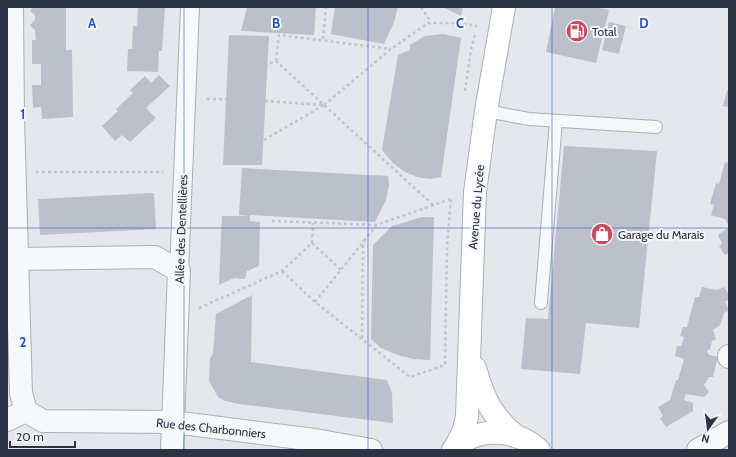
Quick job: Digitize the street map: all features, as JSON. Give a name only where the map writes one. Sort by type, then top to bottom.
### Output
[{"type":"main road","name":"Avenue du Lycée","points":[[492,84],[504,7]]},
{"type":"main road","name":"Avenue du Lycée","points":[[454,449],[464,430],[467,416],[476,192],[486,111],[512,7]]},
{"type":"main road","name":"Avenue du Lycée","points":[[470,331],[473,360],[488,405],[495,416],[517,436]]},
{"type":"main road","points":[[454,449],[472,437],[487,433],[504,433],[517,436],[534,445],[539,450]]},
{"type":"street","points":[[12,7],[10,118],[14,172],[21,393],[16,415]]},
{"type":"street","name":"Allée des Dentellières","points":[[172,450],[190,7]]},
{"type":"street","points":[[17,259],[155,257],[179,271]]},
{"type":"street","name":"Rue des Charbonniers","points":[[16,415],[43,421],[173,422],[315,440],[370,450]]},
{"type":"street","points":[[698,450],[729,432]]},
{"type":"lane","points":[[486,111],[529,119],[656,127]]},
{"type":"lane","points":[[541,303],[556,121]]},
{"type":"path","points":[[322,39],[326,7]]},
{"type":"path","points":[[421,7],[432,23]]},
{"type":"path","points":[[264,140],[324,105],[391,49],[428,23],[457,23],[477,26]]},
{"type":"path","points":[[276,61],[279,35],[322,39],[391,49]]},
{"type":"path","points":[[267,64],[276,61]]},
{"type":"path","points":[[276,61],[433,205]]},
{"type":"path","points":[[265,101],[324,105]]},
{"type":"path","points":[[14,172],[184,172]]},
{"type":"path","points":[[272,221],[376,225],[451,199]]},
{"type":"path","points":[[177,318],[282,271],[312,243],[313,223]]},
{"type":"path","points":[[315,302],[376,225]]},
{"type":"path","points":[[362,339],[364,241]]},
{"type":"path","points":[[312,243],[341,270]]},
{"type":"path","points":[[282,271],[315,302],[410,377]]},
{"type":"building","points":[[33,7],[66,7],[66,50],[72,50],[73,117],[42,119],[41,107],[33,108],[32,85],[41,85],[41,64],[32,64],[32,40],[36,40],[35,30],[30,25],[35,20],[35,15],[30,11]]},
{"type":"building","points":[[138,7],[165,7],[162,51],[159,51],[158,72],[127,71],[128,49],[132,49],[133,26],[137,26]]},
{"type":"building","points":[[247,7],[316,7],[314,35],[241,31]]},
{"type":"building","points":[[335,7],[398,7],[394,22],[384,44],[331,34]]},
{"type":"building","points":[[443,7],[463,7],[461,16]]},
{"type":"building","name":"Total","points":[[555,7],[595,7],[609,10],[596,63],[546,52]]},
{"type":"building","points":[[609,22],[626,26],[619,54],[602,50]]},
{"type":"building","points":[[443,34],[461,38],[441,177],[430,179],[417,177],[405,172],[393,163],[382,150],[398,55],[410,50],[410,45],[425,36]]},
{"type":"building","points":[[229,35],[269,36],[262,165],[223,165]]},
{"type":"building","points":[[159,75],[170,86],[146,108],[156,118],[130,142],[122,135],[115,141],[102,126],[118,111],[116,109],[133,93],[130,90],[145,76],[151,83]]},
{"type":"building","points":[[727,90],[729,91],[729,107],[723,106]]},
{"type":"building","name":"Garage du Marais","points":[[564,146],[657,151],[639,328],[586,323],[580,374],[521,369],[526,318],[548,319]]},
{"type":"building","points":[[725,162],[729,163],[729,226],[725,219],[711,215],[714,205],[710,204],[716,183],[719,184]]},
{"type":"building","points":[[242,168],[388,176],[389,185],[386,200],[375,222],[250,215],[250,221],[260,222],[259,266],[247,271],[245,279],[234,278],[219,285],[222,216],[248,216],[239,215]]},
{"type":"building","points":[[154,193],[156,229],[40,235],[38,199]]},
{"type":"building","points":[[422,217],[434,217],[430,360],[413,359],[395,354],[381,348],[371,339],[373,245],[392,226]]},
{"type":"building","points":[[729,227],[729,253],[725,255],[719,246],[722,244],[718,235]]},
{"type":"building","points":[[702,287],[717,290],[724,287],[729,295],[729,299],[725,302],[729,310],[724,313],[720,325],[713,330],[716,339],[712,341],[710,349],[707,351],[709,355],[718,357],[713,377],[709,377],[704,385],[709,392],[704,397],[686,394],[684,400],[693,403],[693,411],[666,427],[660,419],[663,416],[658,407],[670,400],[676,380],[678,380],[684,359],[675,356],[677,346],[681,346],[684,337],[680,336],[683,327],[687,327],[695,297],[699,297]]},
{"type":"building","points":[[252,295],[251,362],[387,380],[392,393],[393,423],[239,404],[225,401],[218,397],[209,381],[210,358],[213,354],[216,314]]},
{"type":"place","name":"Total","points":[[577,31]]},
{"type":"place","name":"Garage du Marais","points":[[602,234]]}]
